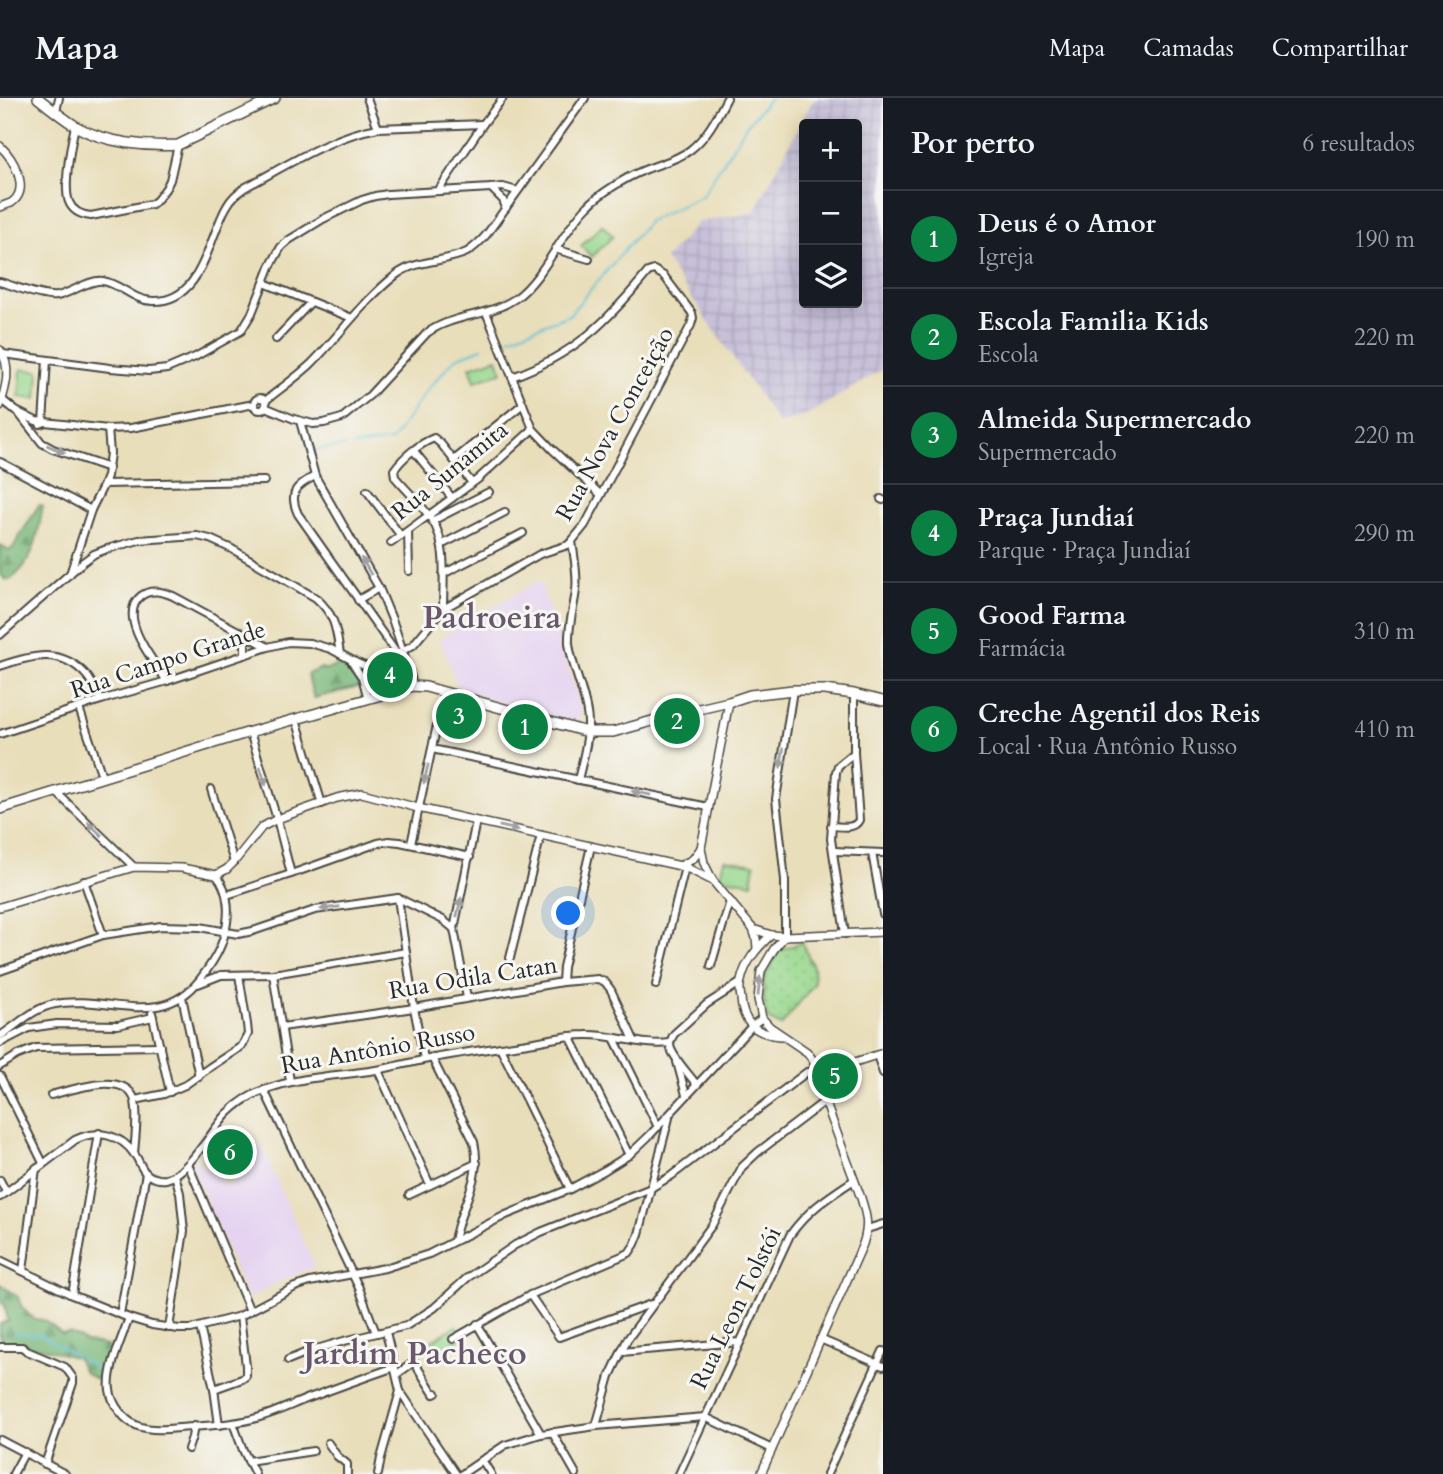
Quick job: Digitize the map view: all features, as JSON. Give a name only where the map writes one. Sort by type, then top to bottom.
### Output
[{"type":"main road","points":[[38,98],[90,134],[139,144],[165,146],[178,145],[275,98]]},
{"type":"main road","points":[[0,809],[102,776],[413,686],[426,687],[587,732],[613,732],[750,695],[793,690],[825,690],[883,701]]},
{"type":"street","points":[[56,111],[59,98]]},
{"type":"street","points":[[366,98],[378,128]]},
{"type":"street","points":[[438,191],[503,98]]},
{"type":"street","points":[[265,404],[309,365],[352,318],[398,274],[416,265],[466,252],[478,244],[585,98]]},
{"type":"street","points":[[16,411],[43,423],[108,429],[131,428],[254,404],[255,400],[262,398],[265,404],[300,421],[313,424],[342,418],[370,395],[427,333],[446,322],[497,309],[518,296],[532,282],[589,204],[639,172],[688,152],[709,130],[727,98]]},
{"type":"street","points":[[0,282],[55,296],[96,281],[104,281],[143,299],[165,300],[182,291],[194,280],[202,268],[227,205],[234,195],[246,187],[340,138],[361,131],[483,124]]},
{"type":"street","points":[[75,126],[67,184],[70,205],[85,216],[152,204],[166,188],[178,145]]},
{"type":"street","points":[[0,146],[15,165],[20,185],[11,203],[0,207]]},
{"type":"street","points":[[2,352],[47,360],[149,371],[167,369],[195,357],[241,331],[252,313],[281,247],[323,219],[362,200],[375,197],[503,187],[517,191]]},
{"type":"street","points":[[491,188],[506,208]]},
{"type":"street","points":[[555,249],[589,259]]},
{"type":"street","name":"Rua Nova Conceição","points":[[512,377],[558,356],[585,339],[624,302],[648,272],[654,270],[664,276],[693,318],[601,495],[572,541]]},
{"type":"street","points":[[264,283],[352,318]]},
{"type":"street","points":[[276,339],[311,302]]},
{"type":"street","points":[[486,312],[533,429],[601,495]]},
{"type":"street","points":[[2,352],[6,362],[1,401],[25,419],[42,443],[109,468]]},
{"type":"street","points":[[43,423],[47,360]]},
{"type":"street","points":[[454,460],[523,404]]},
{"type":"street","points":[[300,421],[315,476],[379,588],[397,634],[397,654],[409,668],[413,686]]},
{"type":"street","points":[[34,434],[36,427],[43,423]]},
{"type":"street","points":[[70,574],[79,542],[109,468],[108,429]]},
{"type":"street","name":"Rua Sunamita","points":[[391,544],[430,518],[533,429]]},
{"type":"street","points":[[443,609],[441,545],[430,518],[394,473],[396,466],[431,438],[435,438],[472,483]]},
{"type":"street","points":[[414,451],[452,498]]},
{"type":"street","points":[[0,462],[91,510]]},
{"type":"street","points":[[315,476],[297,489],[294,501],[298,514],[402,662],[409,668]]},
{"type":"street","points":[[104,484],[264,481]]},
{"type":"street","points":[[366,491],[404,533],[409,571]]},
{"type":"street","points":[[430,518],[489,492]]},
{"type":"street","points":[[441,545],[505,512]]},
{"type":"street","points":[[443,574],[523,533]]},
{"type":"street","points":[[0,635],[94,554],[139,540],[197,536],[210,539],[241,554],[327,607],[336,623],[340,654]]},
{"type":"street","points":[[372,698],[372,669],[419,639],[443,609],[540,555],[572,541]]},
{"type":"street","points":[[572,541],[576,589],[569,625],[569,642],[572,663],[587,715],[587,732],[578,780]]},
{"type":"street","points":[[358,600],[379,588]]},
{"type":"street","points":[[167,681],[138,635],[133,621],[133,608],[142,595],[151,591],[164,592],[268,647]]},
{"type":"street","points":[[239,632],[245,643],[245,655]]},
{"type":"street","points":[[386,639],[397,634]]},
{"type":"street","name":"Rua Campo Grande","points":[[0,734],[288,642],[310,643],[331,649],[348,659],[413,686]]},
{"type":"street","points":[[0,666],[43,655],[59,657],[87,676],[101,700]]},
{"type":"street","name":"Rua Campo Grande","points":[[348,659],[359,671],[372,698]]},
{"type":"street","points":[[761,1474],[863,1244],[867,1229],[866,1213],[813,1060],[795,1043],[769,1027],[762,1018],[758,999],[761,971],[785,936],[785,880],[776,799],[793,690]]},
{"type":"street","points":[[411,844],[444,692]]},
{"type":"street","points":[[831,825],[852,827],[858,824],[859,820],[854,753],[854,694]]},
{"type":"street","points":[[729,702],[701,848],[704,863],[713,881],[752,929],[757,948]]},
{"type":"street","points":[[79,708],[102,776]]},
{"type":"street","points":[[296,719],[322,804]]},
{"type":"street","points":[[250,732],[277,819],[290,874]]},
{"type":"street","points":[[432,749],[708,807]]},
{"type":"street","points":[[845,934],[831,825],[836,772],[838,766],[854,753]]},
{"type":"street","points":[[211,789],[234,862]]},
{"type":"street","points":[[55,791],[134,867]]},
{"type":"street","points":[[0,907],[134,867],[183,868],[216,875],[234,862],[257,832],[277,819],[337,798],[362,793],[682,867],[713,881]]},
{"type":"street","points":[[467,998],[454,929],[476,821]]},
{"type":"street","points":[[510,958],[541,835]]},
{"type":"street","points":[[227,895],[389,841],[470,857]]},
{"type":"street","points":[[562,982],[590,846]]},
{"type":"street","points":[[656,985],[682,867],[690,862],[701,848]]},
{"type":"street","points":[[834,851],[883,853]]},
{"type":"street","points":[[872,853],[883,914]]},
{"type":"street","points":[[0,1035],[41,1008],[72,1002],[151,1008],[182,997],[196,985],[221,949],[226,932],[227,895],[225,887],[216,875]]},
{"type":"street","points":[[84,881],[103,935]]},
{"type":"street","points":[[0,971],[103,935],[162,926],[246,932],[315,910],[398,898],[443,920],[454,929]]},
{"type":"street","points":[[398,898],[414,1008],[428,1059],[474,1142],[477,1163],[454,1241]]},
{"type":"street","points":[[711,966],[730,901]]},
{"type":"street","points":[[752,929],[785,936],[883,932]]},
{"type":"street","points":[[771,935],[757,948],[746,966],[740,983],[743,1014],[752,1026],[769,1035],[781,1036]]},
{"type":"street","points":[[196,985],[221,975],[273,974],[406,952]]},
{"type":"street","points":[[273,974],[290,1081]]},
{"type":"street","points":[[135,1100],[170,1092],[185,1085],[238,1050],[246,1041],[247,1024],[239,975]]},
{"type":"street","name":"Rua Odila Catan","points":[[282,1027],[414,1008],[562,982],[597,979],[605,982],[611,990],[634,1040]]},
{"type":"street","points":[[686,1095],[670,1044],[674,1034],[722,993],[740,983]]},
{"type":"street","points":[[182,997],[199,1076]]},
{"type":"street","points":[[151,1008],[170,1092]]},
{"type":"street","points":[[0,1043],[29,1028],[57,1024],[118,1025],[153,1017]]},
{"type":"street","points":[[25,1018],[29,1028]]},
{"type":"street","points":[[0,1260],[72,1295],[152,1325],[200,1328],[240,1316],[310,1282],[400,1264],[441,1249],[506,1215],[569,1189],[605,1170],[629,1154],[659,1127],[696,1084],[762,1018]]},
{"type":"street","name":"Rua Antônio Russo","points":[[176,1175],[188,1164],[228,1113],[264,1090],[290,1081],[378,1070],[428,1059],[570,1036],[584,1035],[670,1044]]},
{"type":"street","points":[[570,1036],[629,1154]]},
{"type":"street","points":[[614,1038],[659,1127]]},
{"type":"street","points":[[0,1066],[36,1048],[160,1046]]},
{"type":"street","points":[[500,1047],[569,1189]]},
{"type":"street","points":[[288,1360],[321,1347],[406,1326],[434,1308],[467,1278],[515,1245],[651,1188],[696,1159],[807,1072],[824,1072],[880,1054],[883,1073]]},
{"type":"street","points":[[676,1057],[696,1084]]},
{"type":"street","points":[[378,1070],[430,1185]]},
{"type":"street","points":[[0,1076],[43,1163]]},
{"type":"street","points":[[51,1095],[110,1083],[124,1087],[135,1100],[135,1154]]},
{"type":"street","points":[[264,1090],[353,1274],[376,1333]]},
{"type":"street","points":[[596,1426],[610,1376],[627,1340],[712,1225],[742,1167],[825,1101]]},
{"type":"street","points":[[453,1339],[530,1295],[629,1253],[639,1234],[670,1114]]},
{"type":"street","points":[[72,1295],[99,1133]]},
{"type":"street","points":[[0,1197],[75,1140],[99,1133],[122,1141],[135,1154],[146,1173],[160,1179],[176,1175],[184,1214],[184,1231],[169,1328]]},
{"type":"street","points":[[408,1195],[477,1163]]},
{"type":"street","points":[[188,1164],[250,1311]]},
{"type":"street","points":[[23,1271],[36,1168]]},
{"type":"street","points":[[120,1314],[146,1173]]},
{"type":"street","points":[[0,1180],[6,1192]]},
{"type":"street","name":"Rua Leon Tolstói","points":[[682,1473],[705,1417],[790,1235],[813,1208],[854,1181]]},
{"type":"street","points":[[867,1229],[883,1224]]},
{"type":"street","points":[[530,1295],[559,1337],[652,1304]]},
{"type":"street","points":[[214,1389],[246,1376],[240,1316]]},
{"type":"street","points":[[129,1318],[109,1386],[121,1413],[130,1422],[143,1427],[161,1429],[219,1425],[264,1416],[307,1398],[396,1371],[414,1362],[434,1394],[436,1393]]},
{"type":"street","points":[[477,1324],[541,1434]]},
{"type":"street","points":[[200,1328],[219,1425]]},
{"type":"street","points":[[386,1332],[400,1391],[456,1474]]},
{"type":"street","points":[[820,1339],[880,1364]]},
{"type":"street","points":[[621,1352],[740,1342]]},
{"type":"street","points":[[0,1347],[22,1347],[65,1367],[73,1378],[74,1382],[45,1464]]},
{"type":"street","points":[[827,1474],[880,1364],[883,1350]]},
{"type":"street","points":[[378,1474],[400,1391]]},
{"type":"street","points":[[462,1474],[505,1445],[541,1434],[596,1426],[705,1417],[772,1449]]},
{"type":"street","points":[[233,1423],[255,1474]]},
{"type":"street","points":[[188,1448],[194,1426]]},
{"type":"street","points":[[552,1432],[576,1474]]},
{"type":"street","points":[[0,1440],[65,1474]]},
{"type":"street","points":[[328,1443],[347,1464],[347,1474]]},
{"type":"street","points":[[248,1461],[313,1451]]},
{"type":"street","points":[[13,1474],[24,1452]]},
{"type":"street","points":[[480,1462],[491,1474]]},
{"type":"shaded area","points":[[814,98],[883,98],[883,369],[809,414],[779,424],[665,259],[698,222],[753,213],[799,126],[799,308],[862,308],[862,119],[803,119]]},
{"type":"shaded area","points":[[540,580],[582,711],[574,722],[459,691],[440,638]]},
{"type":"shaded area","points":[[261,1144],[315,1267],[284,1279],[248,1299],[191,1164],[195,1160],[228,1186]]},
{"type":"green space","points":[[602,225],[613,236],[592,257],[581,246]]},
{"type":"green space","points":[[497,358],[502,372],[475,381],[470,367]]},
{"type":"green space","points":[[21,369],[39,371],[37,399],[19,397]]},
{"type":"green space","points":[[39,505],[43,506],[30,556],[19,572],[10,580],[5,579],[0,574],[0,545],[12,549]]},
{"type":"green space","points":[[390,661],[398,665],[402,677],[396,685],[387,687],[379,683],[379,672],[383,664]]},
{"type":"green space","points":[[338,665],[354,674],[359,687],[314,698],[307,674]]},
{"type":"green space","points":[[724,859],[755,864],[752,883],[720,877]]},
{"type":"green space","points":[[802,942],[813,967],[814,984],[781,1026],[769,1020],[764,1008],[764,978],[779,951]]},
{"type":"green space","points":[[0,1284],[18,1297],[21,1306],[35,1319],[44,1320],[62,1334],[70,1333],[86,1342],[108,1346],[109,1363],[101,1382],[84,1372],[77,1358],[43,1348],[0,1343],[0,1324],[8,1321],[5,1305],[0,1302]]},
{"type":"green space","points":[[456,1326],[463,1337],[435,1354],[428,1343]]},
{"type":"waterway","points":[[509,338],[569,315],[649,221],[702,196],[746,126],[770,98]]},
{"type":"waterway","points":[[353,446],[392,441],[427,390],[456,358],[482,348]]},
{"type":"waterway","points":[[313,450],[345,446]]},
{"type":"waterway","points":[[14,1333],[41,1335],[99,1370]]},
{"type":"place","name":"Praça Jundiaí","points":[[390,675]]},
{"type":"place","name":"Almeida Supermercado","points":[[459,716]]},
{"type":"place","name":"Escola Familia Kids","points":[[677,721]]},
{"type":"place","name":"Deus é o Amor","points":[[525,727]]},
{"type":"place","name":"Good Farma","points":[[835,1076]]},
{"type":"place","name":"Creche Agentil dos Reis","points":[[230,1152]]},
{"type":"district","name":"Padroeira","points":[[492,618]]},
{"type":"district","name":"Jardim Pacheco","points":[[415,1354]]}]
